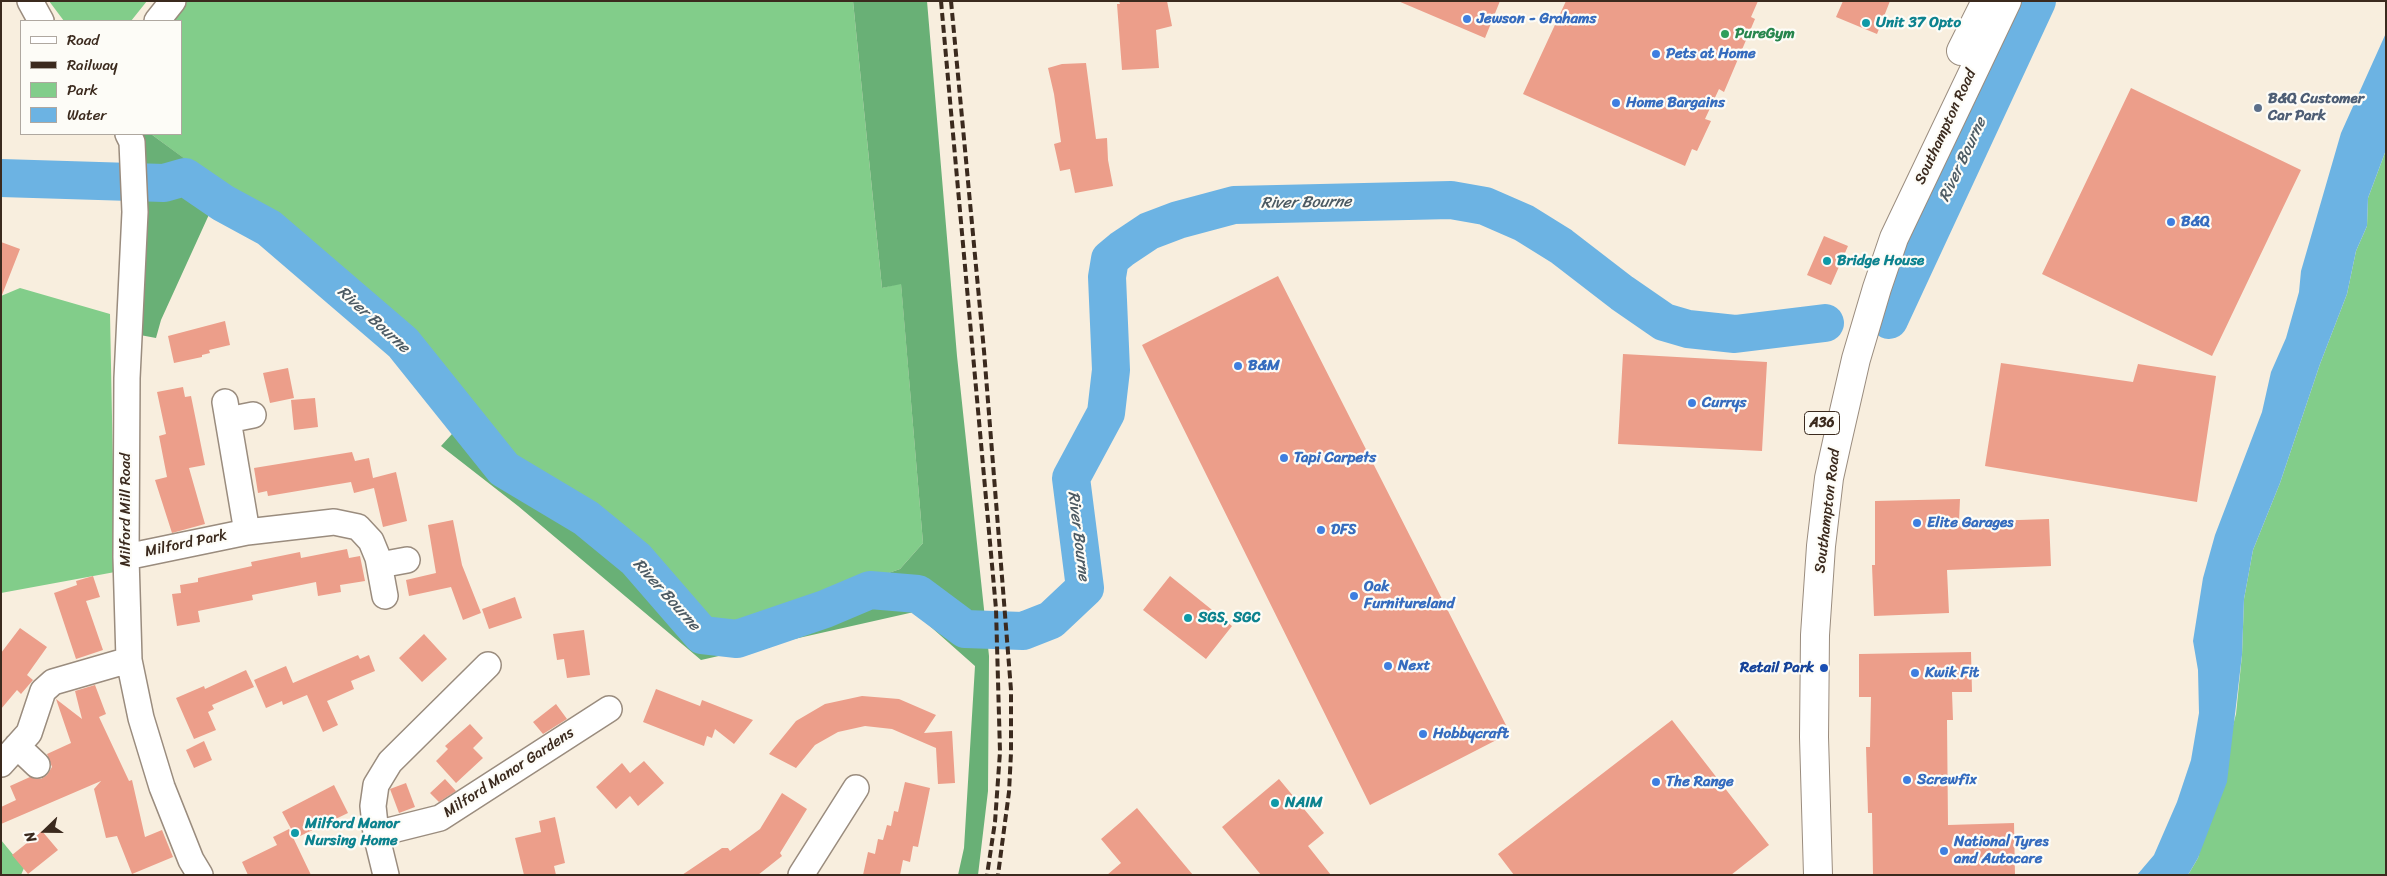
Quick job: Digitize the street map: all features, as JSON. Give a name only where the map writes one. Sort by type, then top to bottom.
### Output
[{"type":"highway","name":"Southampton Road","points":[[1799,875],[1795,733],[1798,615],[1812,475],[1826,402],[1866,263],[1986,1]]},
{"type":"highway","name":"Southampton Road","points":[[1818,875],[1814,737],[1815,635],[1821,546],[1836,442],[1874,297],[1894,238],[2006,1]]},
{"type":"street","points":[[30,1],[40,20]]},
{"type":"street","points":[[158,20],[173,1]]},
{"type":"street","name":"Milford Mill Road","points":[[130,138],[135,212],[127,378],[126,557],[129,660],[141,718],[162,787],[191,860],[200,875]]},
{"type":"street","name":"Milford Park","points":[[247,532],[227,411],[254,416]]},
{"type":"street","name":"Milford Park","points":[[126,557],[247,532],[334,522],[358,527],[371,541],[380,565],[385,596]]},
{"type":"street","points":[[380,565],[407,560]]},
{"type":"street","points":[[37,765],[9,755],[29,733],[43,691],[54,682],[129,660]]},
{"type":"street","points":[[386,875],[376,834],[373,806],[376,785],[390,762],[488,664]]},
{"type":"street","name":"Milford Manor Gardens","points":[[376,834],[440,818],[609,709]]},
{"type":"street","points":[[801,875],[856,788]]},
{"type":"green space","points":[[49,1],[147,1],[132,20],[63,20]]},
{"type":"green space","points":[[183,1],[853,1],[882,288],[901,283],[923,543],[900,569],[759,619],[725,623],[705,617],[519,461],[369,295],[152,135],[182,135],[182,20],[168,20]]},
{"type":"green space","points":[[853,1],[927,1],[957,356],[989,656],[988,791],[978,875],[958,875],[964,848],[975,666],[914,612],[701,660],[518,506],[441,446],[473,411],[519,461],[705,617],[725,623],[759,618],[900,569],[923,543],[901,284],[882,288]]},
{"type":"green space","points":[[140,135],[152,135],[222,186],[161,320],[156,338],[140,335]]},
{"type":"green space","points":[[2386,150],[2386,875],[2188,875],[2198,858],[2236,714],[2242,655],[2244,599],[2253,550],[2280,483],[2320,364],[2347,294],[2356,251],[2367,226],[2368,198]]},
{"type":"green space","points":[[20,288],[110,314],[115,572],[1,593],[1,296]]},
{"type":"green space","points":[[1,840],[24,868],[21,875],[1,875]]},
{"type":"water","points":[[2386,33],[2386,150],[2368,198],[2367,226],[2356,251],[2347,294],[2320,364],[2280,483],[2253,550],[2244,599],[2242,655],[2227,782],[2198,858],[2188,875],[2137,875],[2154,855],[2177,802],[2191,760],[2199,713],[2198,670],[2193,641],[2203,578],[2215,535],[2262,412],[2271,372],[2286,338],[2299,292],[2301,271],[2341,133]]},
{"type":"building","points":[[1119,1],[1167,1],[1172,26],[1156,30],[1159,68],[1122,70],[1117,4],[1120,4]]},
{"type":"building","name":"Jewson - Grahams","points":[[1398,1],[1500,1],[1485,38]]},
{"type":"building","points":[[1566,1],[1758,1],[1751,17],[1755,19],[1724,92],[1719,89],[1705,119],[1711,121],[1697,151],[1692,149],[1685,166],[1523,94]]},
{"type":"building","name":"Unit 37 Opto","points":[[1843,1],[1890,1],[1877,34],[1836,17]]},
{"type":"building","points":[[1086,63],[1096,139],[1107,138],[1108,160],[1113,186],[1075,193],[1070,169],[1060,171],[1054,144],[1061,142],[1048,68],[1062,64]]},
{"type":"building","name":"B&Q","points":[[2131,88],[2301,170],[2212,356],[2042,274]]},
{"type":"building","name":"Bridge House","points":[[1824,236],[1848,246],[1831,285],[1807,275]]},
{"type":"building","points":[[1,242],[20,249],[2,295],[1,295]]},
{"type":"building","points":[[1278,276],[1510,733],[1370,805],[1142,345]]},
{"type":"building","points":[[225,321],[230,345],[209,350],[210,353],[202,355],[202,357],[174,363],[168,336]]},
{"type":"building","name":"Currys","points":[[1623,354],[1767,362],[1762,451],[1618,444]]},
{"type":"building","points":[[2001,363],[2133,382],[2138,364],[2216,376],[2197,502],[1985,466]]},
{"type":"building","points":[[288,368],[294,398],[270,403],[263,373]]},
{"type":"building","points":[[183,387],[185,397],[191,396],[205,465],[189,468],[205,524],[172,533],[155,480],[167,477],[159,436],[166,434],[157,392]]},
{"type":"building","points":[[315,398],[318,427],[294,430],[291,400]]},
{"type":"building","points":[[352,452],[355,461],[369,458],[373,478],[396,472],[407,521],[383,527],[374,488],[354,493],[351,482],[268,496],[267,491],[258,493],[254,468]]},
{"type":"building","points":[[1960,499],[1959,522],[2049,519],[2051,566],[1947,570],[1949,613],[1874,616],[1872,565],[1875,565],[1875,501]]},
{"type":"building","points":[[453,520],[462,565],[481,613],[463,620],[451,587],[409,596],[406,580],[436,573],[428,525]]},
{"type":"building","points":[[347,549],[349,558],[360,556],[365,581],[340,585],[341,592],[318,596],[316,582],[252,595],[253,600],[198,611],[200,622],[177,626],[172,594],[181,593],[180,585],[198,582],[198,578],[252,566],[251,562],[300,552],[301,558]]},
{"type":"building","points":[[93,576],[100,597],[86,601],[103,650],[76,659],[54,593],[77,585],[76,581]]},
{"type":"building","name":"SGS, SGC","points":[[1170,576],[1232,626],[1206,659],[1143,610]]},
{"type":"building","points":[[515,597],[522,618],[489,629],[482,609]]},
{"type":"building","points":[[20,628],[47,647],[27,675],[33,680],[21,694],[17,690],[1,709],[1,653]]},
{"type":"building","points":[[584,630],[590,675],[567,678],[564,659],[557,660],[553,634]]},
{"type":"building","points":[[424,634],[447,659],[422,682],[399,658]]},
{"type":"building","points":[[1971,652],[1972,692],[1952,692],[1953,720],[1947,720],[1948,825],[2014,823],[2015,875],[1873,875],[1872,813],[1868,813],[1866,747],[1870,747],[1871,697],[1859,697],[1859,654]]},
{"type":"building","points":[[358,655],[360,659],[369,655],[375,671],[351,681],[354,689],[327,701],[338,725],[323,732],[307,695],[283,705],[282,701],[266,708],[254,680],[286,666],[293,683]]},
{"type":"building","points":[[246,670],[254,687],[212,705],[214,709],[208,712],[216,730],[194,739],[176,698],[204,686],[205,689]]},
{"type":"building","points":[[95,685],[106,714],[99,717],[129,781],[132,780],[145,837],[162,830],[173,857],[132,874],[117,836],[106,838],[94,789],[101,781],[1,824],[1,807],[16,800],[10,786],[30,777],[41,779],[47,775],[52,767],[47,754],[71,743],[56,699],[82,719],[75,691]]},
{"type":"building","points":[[656,689],[700,706],[702,700],[753,720],[734,744],[715,729],[712,738],[707,736],[704,746],[643,722]]},
{"type":"building","points":[[862,696],[899,699],[936,715],[924,733],[952,731],[955,783],[938,784],[936,748],[892,729],[865,726],[838,732],[815,745],[796,768],[769,754],[796,721],[825,704]]},
{"type":"building","points":[[556,704],[567,719],[543,734],[533,722]]},
{"type":"building","name":"The Range","points":[[1672,720],[1769,845],[1731,875],[1514,875],[1498,854]]},
{"type":"building","points":[[470,724],[483,738],[473,748],[483,758],[456,783],[436,761],[448,749],[445,746]]},
{"type":"building","points":[[204,741],[212,760],[194,768],[186,750]]},
{"type":"building","points":[[644,761],[664,783],[638,806],[630,796],[616,809],[596,787],[622,763],[630,773]]},
{"type":"building","points":[[445,779],[456,791],[439,802],[430,793]]},
{"type":"building","name":"NAIM","points":[[1279,779],[1324,833],[1308,846],[1331,875],[1261,875],[1222,827]]},
{"type":"building","points":[[905,782],[930,788],[918,847],[913,846],[910,862],[903,860],[900,875],[863,875],[868,852],[875,854],[878,839],[883,840],[887,825],[891,826],[894,811],[898,812]]},
{"type":"building","points":[[406,783],[415,807],[399,813],[390,789]]},
{"type":"building","points":[[334,785],[348,813],[296,838],[282,812]]},
{"type":"building","points":[[782,793],[807,809],[780,853],[782,856],[758,875],[682,875],[722,848],[728,848],[730,851],[760,829]]},
{"type":"building","points":[[1137,808],[1193,875],[1107,875],[1121,863],[1101,839]]},
{"type":"building","points":[[555,817],[565,863],[554,866],[556,875],[524,875],[515,838],[541,832],[539,821]]},
{"type":"building","points":[[289,829],[311,875],[248,875],[242,862],[277,845],[273,837]]},
{"type":"building","points":[[42,831],[58,850],[28,874],[12,855]]},
{"type":"waterway","name":"River Bourne","points":[[1889,320],[2037,1]]},
{"type":"waterway","name":"River Bourne","points":[[1,178],[164,183],[185,177],[223,203],[269,228],[403,343],[504,469],[586,518],[636,559],[702,635],[737,639],[825,609],[870,590],[918,594],[965,629],[1023,631],[1051,620],[1085,588],[1071,478],[1106,413],[1111,370],[1107,277],[1110,259],[1149,231],[1178,220],[1234,205],[1451,200],[1485,206],[1524,223],[1561,246],[1622,293],[1664,322],[1688,329],[1735,334],[1825,323]]},
{"type":"railway","points":[[941,1],[996,609],[1000,752],[995,822],[987,875]]},
{"type":"railway","points":[[951,1],[984,351],[1011,690],[1009,792],[998,875]]},
{"type":"place","name":"Jewson - Grahams","points":[[1467,19]]},
{"type":"place","name":"Unit 37 Opto","points":[[1866,23]]},
{"type":"place","name":"PureGym","points":[[1725,34]]},
{"type":"place","name":"Pets at Home","points":[[1656,54]]},
{"type":"place","name":"Home Bargains","points":[[1616,103]]},
{"type":"place","name":"B&Q Customer Car Park","points":[[2258,108]]},
{"type":"place","name":"B&Q","points":[[2171,222]]},
{"type":"place","name":"Bridge House","points":[[1827,261]]},
{"type":"place","name":"B&M","points":[[1238,366]]},
{"type":"place","name":"Currys","points":[[1692,403]]},
{"type":"place","name":"Tapi Carpets","points":[[1284,458]]},
{"type":"place","name":"Elite Garages","points":[[1917,523]]},
{"type":"place","name":"DFS","points":[[1321,530]]},
{"type":"place","name":"Oak Furnitureland","points":[[1354,596]]},
{"type":"place","name":"SGS, SGC","points":[[1188,618]]},
{"type":"place","name":"Next","points":[[1388,666]]},
{"type":"place","name":"Retail Park","points":[[1824,668]]},
{"type":"place","name":"Kwik Fit","points":[[1915,673]]},
{"type":"place","name":"Hobbycraft","points":[[1423,734]]},
{"type":"place","name":"Screwfix","points":[[1907,780]]},
{"type":"place","name":"The Range","points":[[1656,782]]},
{"type":"place","name":"NAIM","points":[[1275,803]]},
{"type":"place","name":"Milford Manor Nursing Home","points":[[295,833]]},
{"type":"place","name":"National Tyres and Autocare","points":[[1944,851]]}]
